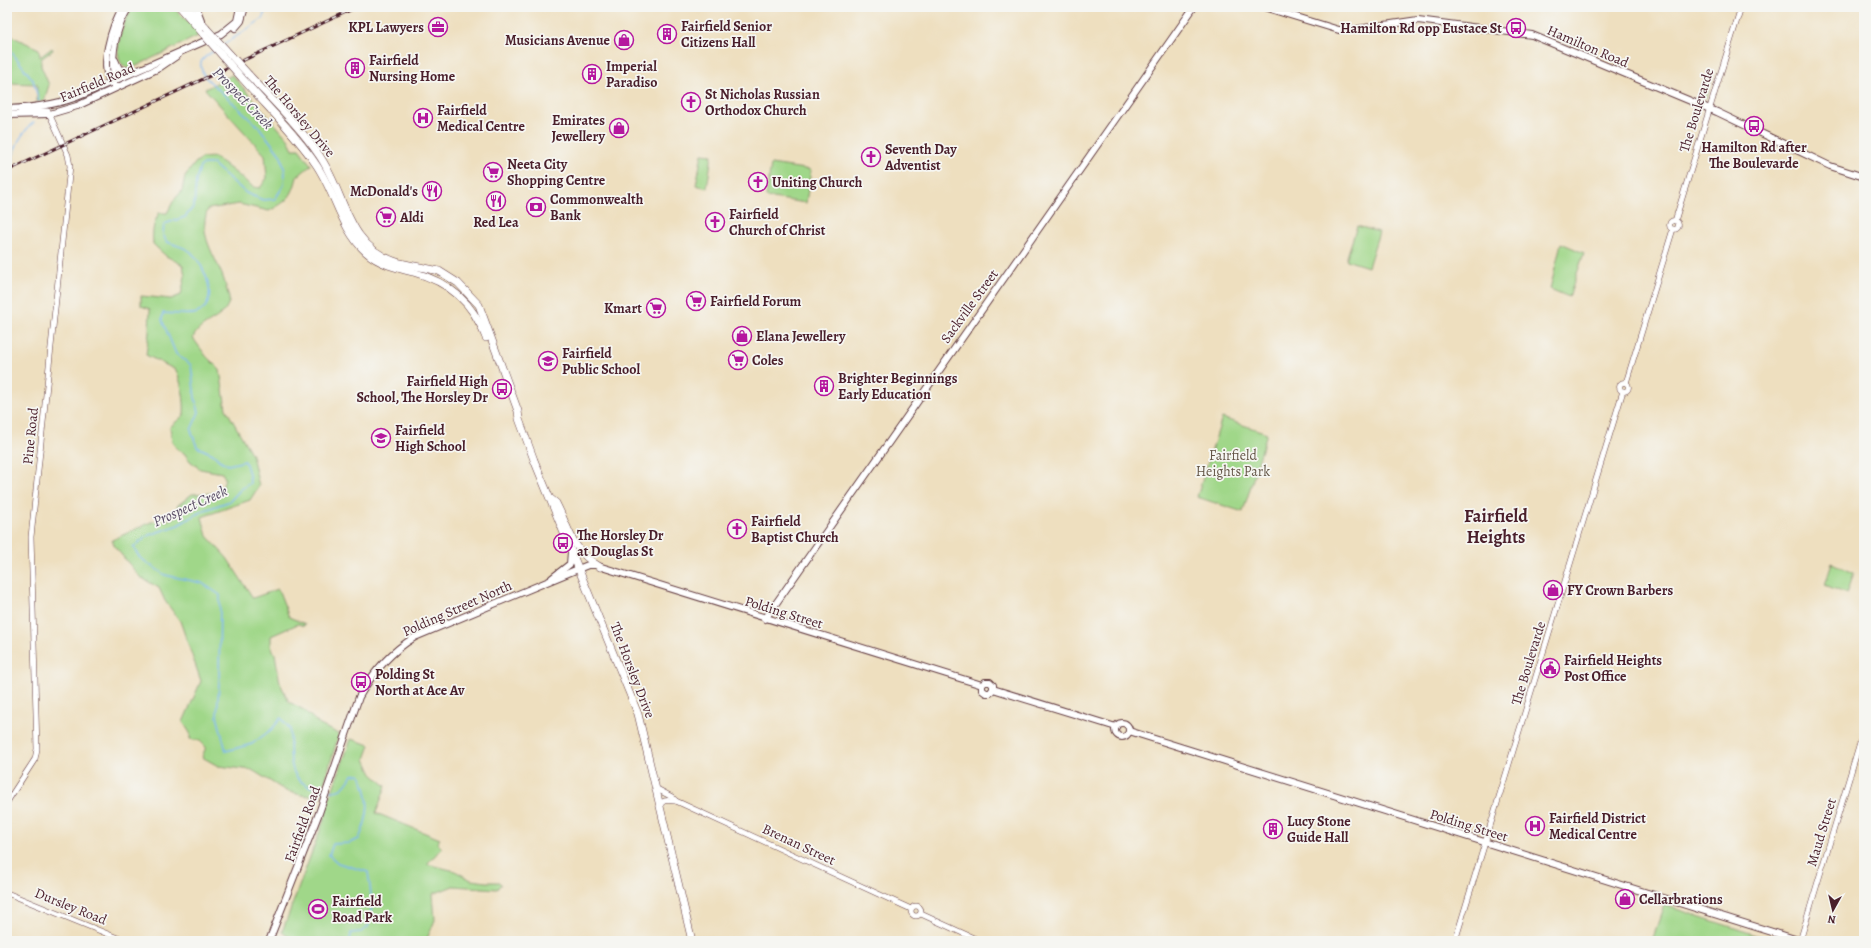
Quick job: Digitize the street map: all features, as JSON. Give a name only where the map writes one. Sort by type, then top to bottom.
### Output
[{"type":"main road","points":[[98,88],[103,81],[111,36],[123,7]]},
{"type":"main road","points":[[109,91],[113,83],[114,50],[118,31],[129,7]]},
{"type":"main road","points":[[179,7],[205,31]]},
{"type":"main road","name":"The Horsley Drive","points":[[187,7],[205,31],[245,76],[319,155],[333,180],[350,223],[364,242],[378,254],[395,262],[439,271],[446,274],[462,286],[479,305],[518,411],[519,419],[549,498],[636,709],[692,941]]},
{"type":"main road","points":[[196,7],[198,16],[205,31]]},
{"type":"main road","points":[[228,28],[236,18],[236,7]]},
{"type":"main road","points":[[220,34],[237,20],[240,7]]},
{"type":"main road","points":[[220,34],[230,31],[238,26],[243,17],[245,7]]},
{"type":"main road","name":"Sackville Street","points":[[765,619],[1194,7]]},
{"type":"main road","name":"Hamilton Road","points":[[1264,7],[1339,30],[1358,29],[1418,20],[1532,36],[1709,110],[1830,166],[1864,177]]},
{"type":"main road","name":"Fairfield Road","points":[[7,109],[54,105],[74,99],[113,83],[132,72],[220,34]]},
{"type":"main road","name":"Fairfield Road","points":[[7,115],[50,114],[77,106],[159,68],[190,48]]},
{"type":"main road","points":[[114,50],[117,67],[122,71],[132,72]]},
{"type":"main road","points":[[106,66],[113,83],[121,86]]},
{"type":"main road","points":[[549,498],[556,503],[578,549],[590,561],[600,567]]},
{"type":"main road","points":[[549,580],[570,564],[571,551]]},
{"type":"main road","name":"Polding Street","points":[[578,568],[591,565],[600,567],[982,685],[982,690],[986,693],[990,693],[993,689],[1116,727]]},
{"type":"main road","name":"Polding Street North","points":[[353,713],[359,697],[371,678],[389,656],[408,641],[578,568]]},
{"type":"main road","name":"Fairfield Road","points":[[269,941],[325,798],[353,713]]},
{"type":"main road","points":[[1120,724],[1124,724],[1128,726],[1129,731],[1126,736],[1120,736],[1116,733],[1116,727],[1120,724]]},
{"type":"main road","name":"Polding Street","points":[[1129,731],[1800,941]]},
{"type":"street","name":"The Boulevarde","points":[[1455,941],[1623,391],[1620,389],[1620,385],[1626,383],[1673,230],[1670,227],[1670,223],[1675,221],[1741,7]]},
{"type":"street","points":[[7,109],[44,110],[50,114]]},
{"type":"street","name":"Pine Road","points":[[7,802],[35,759],[37,749],[31,537],[70,166],[68,155],[50,114]]},
{"type":"street","name":"Maud Street","points":[[1800,941],[1864,729]]},
{"type":"street","name":"Brenan Street","points":[[656,789],[672,797],[676,801],[912,909],[914,916],[919,916],[921,914],[980,941]]},
{"type":"street","points":[[660,806],[665,801],[676,801]]},
{"type":"street","name":"Dursley Road","points":[[7,893],[125,941]]},
{"type":"green space","points":[[133,7],[172,7],[198,30],[200,35],[130,69],[123,65],[119,59],[118,51],[119,41],[125,21]]},
{"type":"green space","points":[[7,34],[39,49],[40,57],[52,48],[53,50],[41,59],[41,66],[49,85],[44,101],[37,102],[37,84],[7,83]]},
{"type":"green space","points":[[232,75],[288,139],[293,149],[299,149],[311,165],[297,177],[293,190],[288,198],[269,211],[239,204],[208,209],[205,220],[207,239],[223,277],[229,302],[222,314],[201,328],[193,338],[206,356],[220,370],[226,409],[252,455],[259,486],[250,500],[202,517],[207,536],[227,558],[253,598],[278,589],[289,617],[305,624],[304,626],[298,624],[271,636],[271,646],[275,654],[280,683],[289,702],[304,710],[320,725],[339,734],[320,797],[301,795],[286,791],[252,770],[218,766],[202,757],[206,747],[200,741],[190,739],[190,733],[183,722],[201,681],[180,621],[165,601],[159,588],[140,577],[115,547],[112,540],[151,522],[168,520],[177,516],[177,506],[192,494],[216,493],[222,489],[225,478],[222,473],[200,469],[190,461],[184,453],[176,448],[172,441],[170,427],[184,415],[183,392],[176,370],[146,355],[150,309],[141,306],[141,296],[171,299],[181,295],[185,276],[183,265],[166,256],[153,244],[153,232],[154,224],[159,213],[167,213],[174,200],[182,191],[185,176],[196,162],[202,158],[213,157],[253,187],[260,188],[267,178],[265,155],[205,89]]},
{"type":"green space","points":[[1705,80],[1711,82],[1706,98],[1700,96]]},
{"type":"green space","points":[[702,154],[712,155],[707,188],[696,185]]},
{"type":"green space","points":[[771,164],[811,170],[806,203],[766,197]]},
{"type":"green space","points":[[1357,226],[1379,232],[1368,267],[1346,260]]},
{"type":"green space","points":[[1561,243],[1584,253],[1569,297],[1550,289]]},
{"type":"green space","name":"Fairfield Heights Park","points":[[1222,418],[1267,433],[1243,512],[1197,497]]},
{"type":"green space","points":[[1832,563],[1854,573],[1847,594],[1825,585]]},
{"type":"green space","name":"Fairfield Road Park","points":[[351,739],[370,745],[365,759],[372,774],[386,786],[376,813],[440,839],[437,843],[442,848],[427,864],[455,871],[471,880],[499,882],[501,884],[497,889],[453,886],[433,894],[435,920],[426,941],[294,941],[282,932],[325,817],[328,802]]},
{"type":"green space","points":[[1664,905],[1759,936],[1757,941],[1652,941]]},
{"type":"waterway","name":"Prospect Creek","points":[[225,44],[262,19],[267,7]]},
{"type":"waterway","points":[[7,46],[33,80],[39,101]]},
{"type":"waterway","name":"Prospect Creek","points":[[215,50],[202,61],[202,72],[205,77],[259,127],[281,156],[285,172],[284,185],[275,199],[263,200],[246,193],[213,164],[204,164],[200,167],[196,180],[194,206],[185,217],[164,224],[163,234],[166,241],[188,250],[196,258],[208,284],[208,301],[204,308],[197,313],[163,313],[162,320],[176,354],[191,365],[195,398],[199,412],[191,430],[197,447],[213,454],[219,460],[228,465],[245,461],[250,483],[240,490],[230,501],[202,511],[178,525],[149,535],[133,547],[140,558],[165,575],[202,583],[220,595],[217,716],[226,751],[252,744],[272,729],[281,718],[290,729],[291,760],[297,777],[303,783],[325,790]]},
{"type":"waterway","points":[[8,182],[13,157],[18,142],[27,128],[34,122]]},
{"type":"waterway","name":"Prospect Creek","points":[[329,791],[343,788],[352,775],[360,774],[366,791],[368,806],[367,814],[359,839],[349,843],[333,844],[329,855],[338,863],[368,872],[371,893],[370,920],[368,927],[361,932],[351,933],[350,941]]},
{"type":"railway","points":[[7,171],[357,7]]},
{"type":"place","name":"KPL Lawyers","points":[[438,27]]},
{"type":"place","name":"Hamilton Rd opp Eustace St","points":[[1516,28]]},
{"type":"place","name":"Fairfield Senior Citizens Hall","points":[[667,34]]},
{"type":"place","name":"Musicians Avenue","points":[[624,40]]},
{"type":"place","name":"Fairfield Nursing Home","points":[[355,68]]},
{"type":"place","name":"Imperial Paradiso","points":[[592,74]]},
{"type":"place","name":"St Nicholas Russian Orthodox Church","points":[[691,102]]},
{"type":"place","name":"Fairfield Medical Centre","points":[[423,118]]},
{"type":"place","name":"Hamilton Rd after The Boulevarde","points":[[1754,126]]},
{"type":"place","name":"Emirates Jewellery","points":[[619,128]]},
{"type":"place","name":"Seventh Day Adventist","points":[[871,157]]},
{"type":"place","name":"Neeta City Shopping Centre","points":[[493,172]]},
{"type":"place","name":"Uniting Church","points":[[758,182]]},
{"type":"place","name":"McDonald's","points":[[432,191]]},
{"type":"place","name":"Red Lea","points":[[496,201]]},
{"type":"place","name":"Commonwealth Bank","points":[[536,207]]},
{"type":"place","name":"Aldi","points":[[386,217]]},
{"type":"place","name":"Fairfield Church of Christ","points":[[715,222]]},
{"type":"place","name":"Fairfield Forum","points":[[696,301]]},
{"type":"place","name":"Kmart","points":[[656,308]]},
{"type":"place","name":"Elana Jewellery","points":[[742,336]]},
{"type":"place","name":"Coles","points":[[738,360]]},
{"type":"place","name":"Fairfield Public School","points":[[548,361]]},
{"type":"place","name":"Brighter Beginnings Early Education","points":[[824,386]]},
{"type":"place","name":"Fairfield High School, The Horsley Dr","points":[[502,389]]},
{"type":"place","name":"Fairfield High School","points":[[381,438]]},
{"type":"place","name":"Fairfield Baptist Church","points":[[737,529]]},
{"type":"place","name":"The Horsley Dr at Douglas St","points":[[563,543]]},
{"type":"place","name":"FY Crown Barbers","points":[[1553,590]]},
{"type":"place","name":"Fairfield Heights Post Office","points":[[1550,668]]},
{"type":"place","name":"Polding St North at Ace Av","points":[[361,682]]},
{"type":"place","name":"Fairfield District Medical Centre","points":[[1535,826]]},
{"type":"place","name":"Lucy Stone Guide Hall","points":[[1273,829]]},
{"type":"place","name":"Cellarbrations","points":[[1625,899]]},
{"type":"place","name":"Fairfield Road Park","points":[[318,909]]},
{"type":"district","name":"Fairfield Heights","points":[[1496,526]]}]
